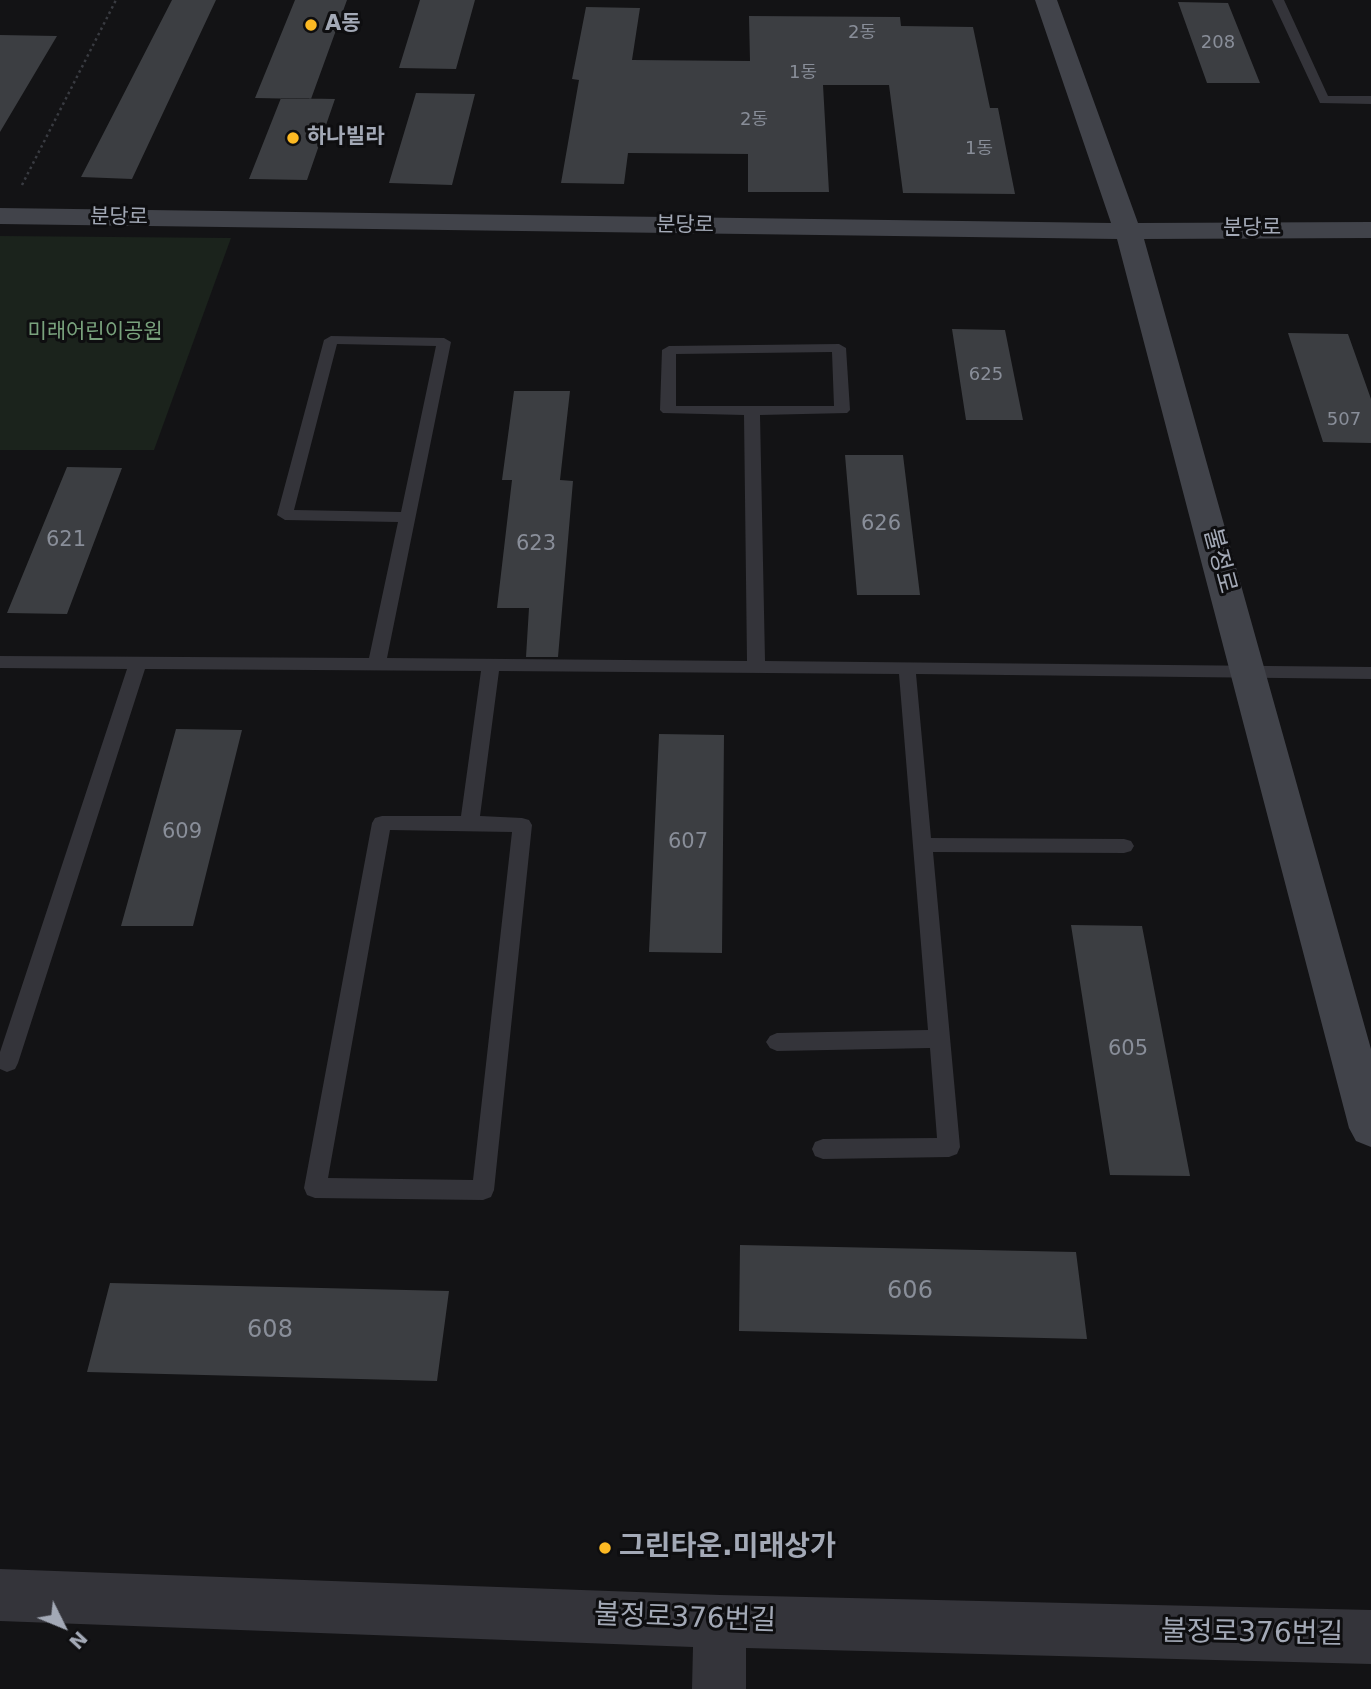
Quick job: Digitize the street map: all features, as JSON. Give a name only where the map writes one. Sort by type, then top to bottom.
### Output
[{"type":"main road","name":"불정로","points":[[1046,0],[1125,231],[1135,250],[1371,1128]]},
{"type":"main road","name":"분당로","points":[[4,216],[1125,231],[1371,230]]},
{"type":"street","name":"불정로376번길","points":[[0,1595],[720,1621],[1371,1637]]},
{"type":"street","points":[[719,1689],[720,1621]]},
{"type":"lane","points":[[1278,0],[1324,100],[1371,100]]},
{"type":"lane","points":[[377,664],[444,342],[331,340],[285,515],[407,517]]},
{"type":"lane","points":[[839,348],[842,410],[752,411],[668,410],[669,350],[839,348]]},
{"type":"lane","points":[[752,411],[756,667]]},
{"type":"lane","points":[[0,662],[1371,673]]},
{"type":"lane","points":[[7,1063],[138,663]]},
{"type":"lane","points":[[470,823],[491,665]]},
{"type":"lane","points":[[823,1149],[949,1147],[907,668]]},
{"type":"lane","points":[[382,822],[470,823],[522,825],[484,1190],[315,1188],[382,822]]},
{"type":"lane","points":[[922,845],[1124,846]]},
{"type":"lane","points":[[777,1042],[939,1039]]},
{"type":"path","points":[[4,216],[116,0]]},
{"type":"green space","name":"미래어린이공원","points":[[0,236],[231,238],[154,450],[0,450]]},
{"type":"building","points":[[172,0],[216,0],[132,179],[81,177]]},
{"type":"building","points":[[295,0],[347,0],[311,99],[255,98]]},
{"type":"building","points":[[420,0],[475,0],[456,69],[399,68]]},
{"type":"building","points":[[1178,2],[1228,3],[1260,83],[1207,83]]},
{"type":"building","points":[[586,7],[640,8],[632,60],[750,61],[749,16],[900,17],[901,26],[973,27],[990,108],[998,108],[1015,194],[903,193],[889,85],[823,85],[829,192],[748,192],[748,154],[628,153],[624,184],[561,183],[579,80],[572,79]]},
{"type":"building","points":[[0,35],[57,36],[0,132]]},
{"type":"building","points":[[416,93],[475,94],[452,185],[389,183]]},
{"type":"building","points":[[281,98],[335,99],[307,180],[249,179]]},
{"type":"building","points":[[952,329],[1005,330],[1023,420],[966,420]]},
{"type":"building","points":[[1288,333],[1348,334],[1371,399],[1371,443],[1323,442]]},
{"type":"building","points":[[514,391],[570,391],[560,480],[573,481],[558,657],[526,657],[529,608],[497,608],[512,480],[502,480]]},
{"type":"building","points":[[845,455],[903,455],[920,595],[857,595]]},
{"type":"building","points":[[67,467],[122,468],[67,614],[7,613]]},
{"type":"building","points":[[176,729],[242,730],[193,926],[121,926]]},
{"type":"building","points":[[659,734],[724,735],[722,953],[649,952]]},
{"type":"building","points":[[1071,925],[1142,926],[1190,1176],[1110,1175]]},
{"type":"building","points":[[740,1245],[1076,1252],[1087,1339],[739,1331]]},
{"type":"building","points":[[110,1283],[449,1291],[437,1381],[87,1372]]},
{"type":"place","name":"A동","points":[[311,25]]},
{"type":"place","name":"하나빌라","points":[[293,138]]},
{"type":"place","name":"그린타운.미래상가","points":[[605,1548]]}]
